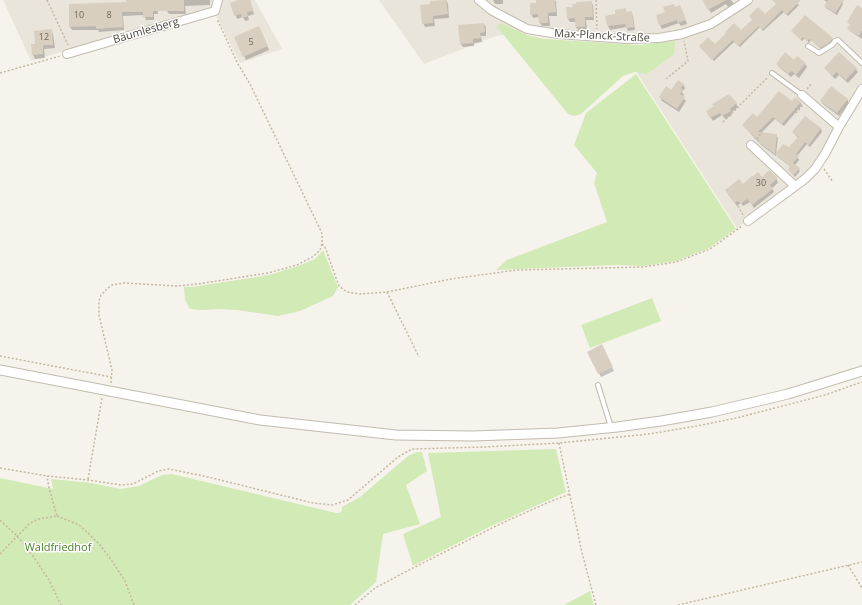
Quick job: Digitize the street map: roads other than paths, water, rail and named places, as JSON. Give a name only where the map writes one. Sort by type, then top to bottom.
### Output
[{"type":"street","name":"Bäumlesberg","points":[[70,54],[215,11],[218,0]]},
{"type":"street","name":"Max-Planck-Straße","points":[[479,0],[491,10],[527,29],[558,34],[627,39],[659,38],[682,34],[711,24],[748,0]]},
{"type":"street","points":[[748,221],[815,169],[862,89]]},
{"type":"street","points":[[802,96],[839,127]]},
{"type":"street","points":[[751,144],[795,186]]},
{"type":"street","points":[[0,370],[260,420],[396,435],[473,436],[558,433],[661,421],[720,410],[788,394],[862,371]]},
{"type":"lane","points":[[808,46],[819,53],[838,40],[862,63]]},
{"type":"lane","points":[[772,73],[802,96]]},
{"type":"lane","points":[[598,385],[611,428]]},
{"type":"park label","name":"Waldfriedhof","points":[[58,548]]}]
